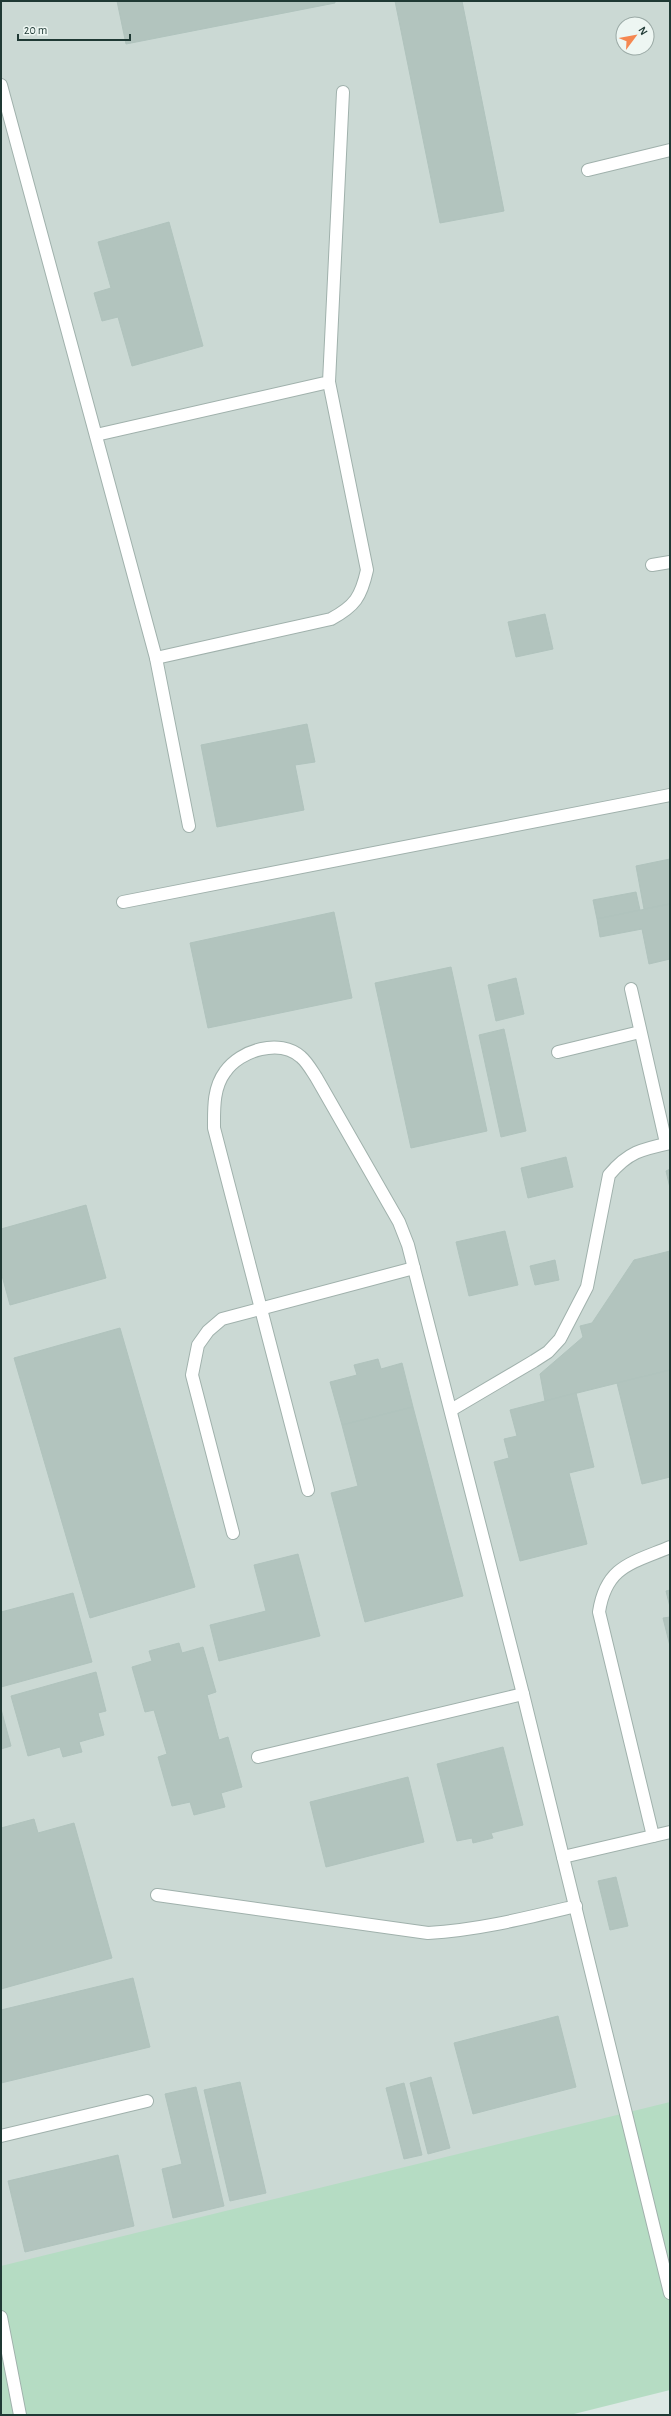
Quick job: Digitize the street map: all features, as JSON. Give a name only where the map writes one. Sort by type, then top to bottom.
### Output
[{"type":"lane","points":[[1,85],[156,658],[189,826]]},
{"type":"lane","points":[[156,658],[332,619],[350,608],[363,590],[367,570],[329,382],[343,92]]},
{"type":"lane","points":[[588,170],[670,150]]},
{"type":"lane","points":[[96,435],[329,382]]},
{"type":"lane","points":[[652,565],[670,562]]},
{"type":"lane","points":[[123,902],[670,795]]},
{"type":"lane","points":[[451,1410],[548,1352],[560,1339],[587,1287],[609,1175],[620,1162],[638,1150],[668,1143],[630,989]]},
{"type":"lane","points":[[558,1052],[640,1032]]},
{"type":"lane","points":[[308,1490],[214,1128],[213,1106],[218,1088],[225,1072],[238,1060],[254,1052],[270,1047],[287,1049],[302,1057],[316,1077],[399,1222],[414,1268],[523,1694],[670,2292]]},
{"type":"lane","points":[[233,1533],[192,1375],[198,1345],[208,1331],[222,1320],[261,1308],[414,1268]]},
{"type":"lane","points":[[653,1836],[599,1612],[602,1592],[612,1576],[629,1564],[670,1547]]},
{"type":"lane","points":[[258,1758],[523,1694]]},
{"type":"lane","points":[[563,1857],[670,1832]]},
{"type":"lane","points":[[157,1894],[428,1933],[465,1930],[494,1925],[576,1906]]},
{"type":"lane","points":[[1,2136],[147,2101]]},
{"type":"lane","points":[[1,2317],[20,2415]]},
{"type":"shaded area","points":[[1,1],[670,1],[670,2156],[1,2305]]},
{"type":"green space","points":[[670,2102],[670,2390],[570,2415],[1,2415],[1,2266]]},
{"type":"building","points":[[117,1],[335,1],[335,3],[126,44]]},
{"type":"building","points":[[395,1],[462,1],[504,211],[440,223]]},
{"type":"building","points":[[169,222],[203,346],[132,366],[118,317],[102,321],[94,293],[111,288],[98,242]]},
{"type":"building","points":[[545,614],[553,649],[516,657],[508,622]]},
{"type":"building","points":[[307,724],[315,762],[295,765],[304,810],[217,827],[201,745]]},
{"type":"building","points":[[670,859],[670,904],[644,909],[636,866]]},
{"type":"building","points":[[636,892],[640,910],[597,919],[593,900]]},
{"type":"building","points":[[670,904],[670,959],[649,964],[642,929],[600,937],[597,919]]},
{"type":"building","points":[[334,912],[352,998],[208,1028],[190,943]]},
{"type":"building","points":[[451,967],[487,1131],[411,1148],[375,983]]},
{"type":"building","points":[[516,978],[524,1014],[496,1021],[488,985]]},
{"type":"building","points":[[504,1029],[526,1131],[501,1137],[479,1035]]},
{"type":"building","points":[[566,1157],[573,1187],[528,1198],[521,1168]]},
{"type":"building","points":[[670,1169],[670,1188],[666,1171]]},
{"type":"building","points":[[86,1205],[106,1278],[10,1305],[1,1272],[1,1229]]},
{"type":"building","points":[[505,1231],[518,1285],[469,1296],[456,1242]]},
{"type":"building","points":[[670,1251],[670,1370],[545,1401],[540,1374],[583,1337],[580,1326],[592,1323],[634,1260]]},
{"type":"building","points":[[555,1260],[559,1280],[535,1285],[530,1266]]},
{"type":"building","points":[[120,1328],[195,1587],[90,1618],[14,1358]]},
{"type":"building","points":[[378,1359],[381,1369],[402,1363],[413,1407],[342,1425],[330,1382],[357,1375],[354,1365]]},
{"type":"building","points":[[670,1370],[670,1477],[642,1484],[617,1383]]},
{"type":"building","points":[[576,1393],[594,1467],[569,1473],[587,1544],[520,1561],[494,1462],[509,1458],[504,1439],[517,1436],[510,1410]]},
{"type":"building","points":[[413,1407],[463,1596],[365,1622],[331,1493],[358,1486],[342,1425]]},
{"type":"building","points":[[298,1554],[320,1636],[219,1661],[210,1625],[266,1611],[254,1565]]},
{"type":"building","points":[[670,1590],[670,1607],[666,1591]]},
{"type":"building","points":[[73,1593],[92,1662],[1,1687],[1,1612]]},
{"type":"building","points":[[670,1617],[670,1646],[663,1618]]},
{"type":"building","points":[[179,1643],[182,1653],[203,1647],[216,1692],[207,1695],[219,1740],[228,1737],[242,1787],[221,1793],[225,1807],[194,1815],[190,1802],[172,1806],[158,1757],[167,1754],[154,1710],[145,1712],[132,1667],[152,1661],[149,1651]]},
{"type":"building","points":[[96,1672],[106,1711],[98,1713],[104,1735],[79,1742],[82,1752],[63,1757],[60,1747],[28,1756],[11,1696]]},
{"type":"building","points":[[1,1709],[11,1746],[1,1749]]},
{"type":"building","points":[[503,1747],[523,1825],[491,1833],[493,1838],[473,1843],[472,1838],[457,1841],[437,1764]]},
{"type":"building","points":[[408,1777],[424,1842],[326,1867],[310,1802]]},
{"type":"building","points":[[34,1819],[38,1833],[74,1823],[112,1958],[1,1989],[1,1828]]},
{"type":"building","points":[[616,1877],[628,1926],[610,1930],[598,1881]]},
{"type":"building","points":[[133,1978],[150,2047],[1,2083],[1,2010]]},
{"type":"building","points":[[558,2016],[576,2087],[473,2114],[454,2043]]},
{"type":"building","points":[[431,2077],[450,2148],[428,2154],[410,2083]]},
{"type":"building","points":[[240,2082],[266,2193],[230,2201],[204,2090]]},
{"type":"building","points":[[404,2083],[422,2155],[404,2159],[386,2088]]},
{"type":"building","points":[[196,2087],[224,2206],[173,2218],[162,2169],[182,2164],[165,2094]]},
{"type":"building","points":[[118,2155],[134,2226],[25,2252],[8,2181]]}]
